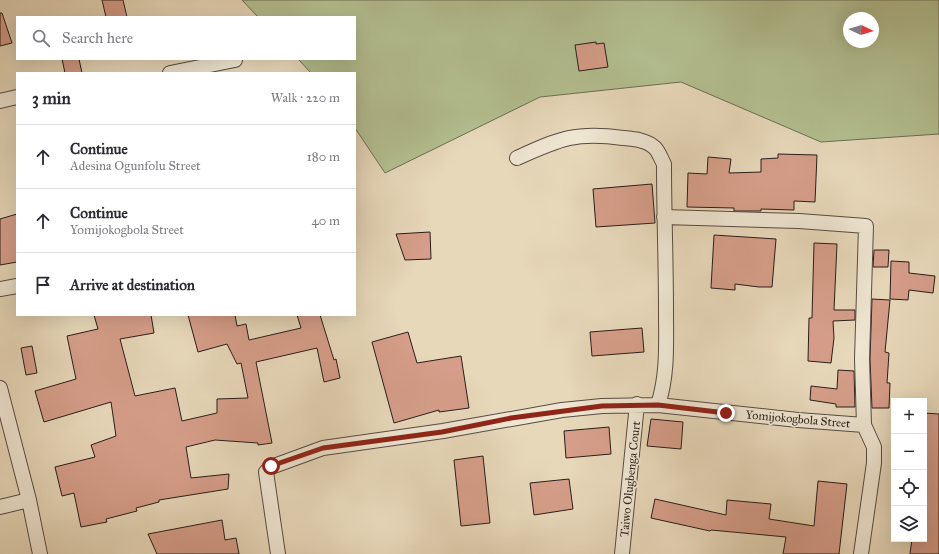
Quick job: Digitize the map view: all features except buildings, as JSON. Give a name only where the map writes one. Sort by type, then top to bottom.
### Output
[{"type":"street","points":[[175,72],[234,60]]},
{"type":"street","points":[[0,101],[16,97]]},
{"type":"street","points":[[517,158],[551,142],[573,136],[599,134],[643,140],[655,148],[664,164],[666,369],[664,385],[658,405]]},
{"type":"street","points":[[664,217],[799,221],[866,226],[862,359],[864,424],[874,447],[874,464],[861,554]]},
{"type":"street","points":[[0,290],[16,286]]},
{"type":"street","points":[[0,388],[29,500],[40,554]]},
{"type":"street","name":"Yomijokogbola Street","points":[[278,554],[266,472],[271,466],[323,448],[442,432],[562,410],[637,404],[798,420],[864,424]]},
{"type":"street","name":"Taiwo Olugbenga Court","points":[[622,554],[637,404]]},
{"type":"street","points":[[0,507],[29,500]]},
{"type":"green space","points":[[242,0],[939,0],[939,134],[821,142],[681,82],[540,97],[385,173],[356,130],[356,72],[310,72],[299,60],[356,60],[356,16],[257,16]]},
{"type":"route","points":[[271,466],[323,448],[442,432],[511,418],[562,410],[637,404],[726,413]]}]
